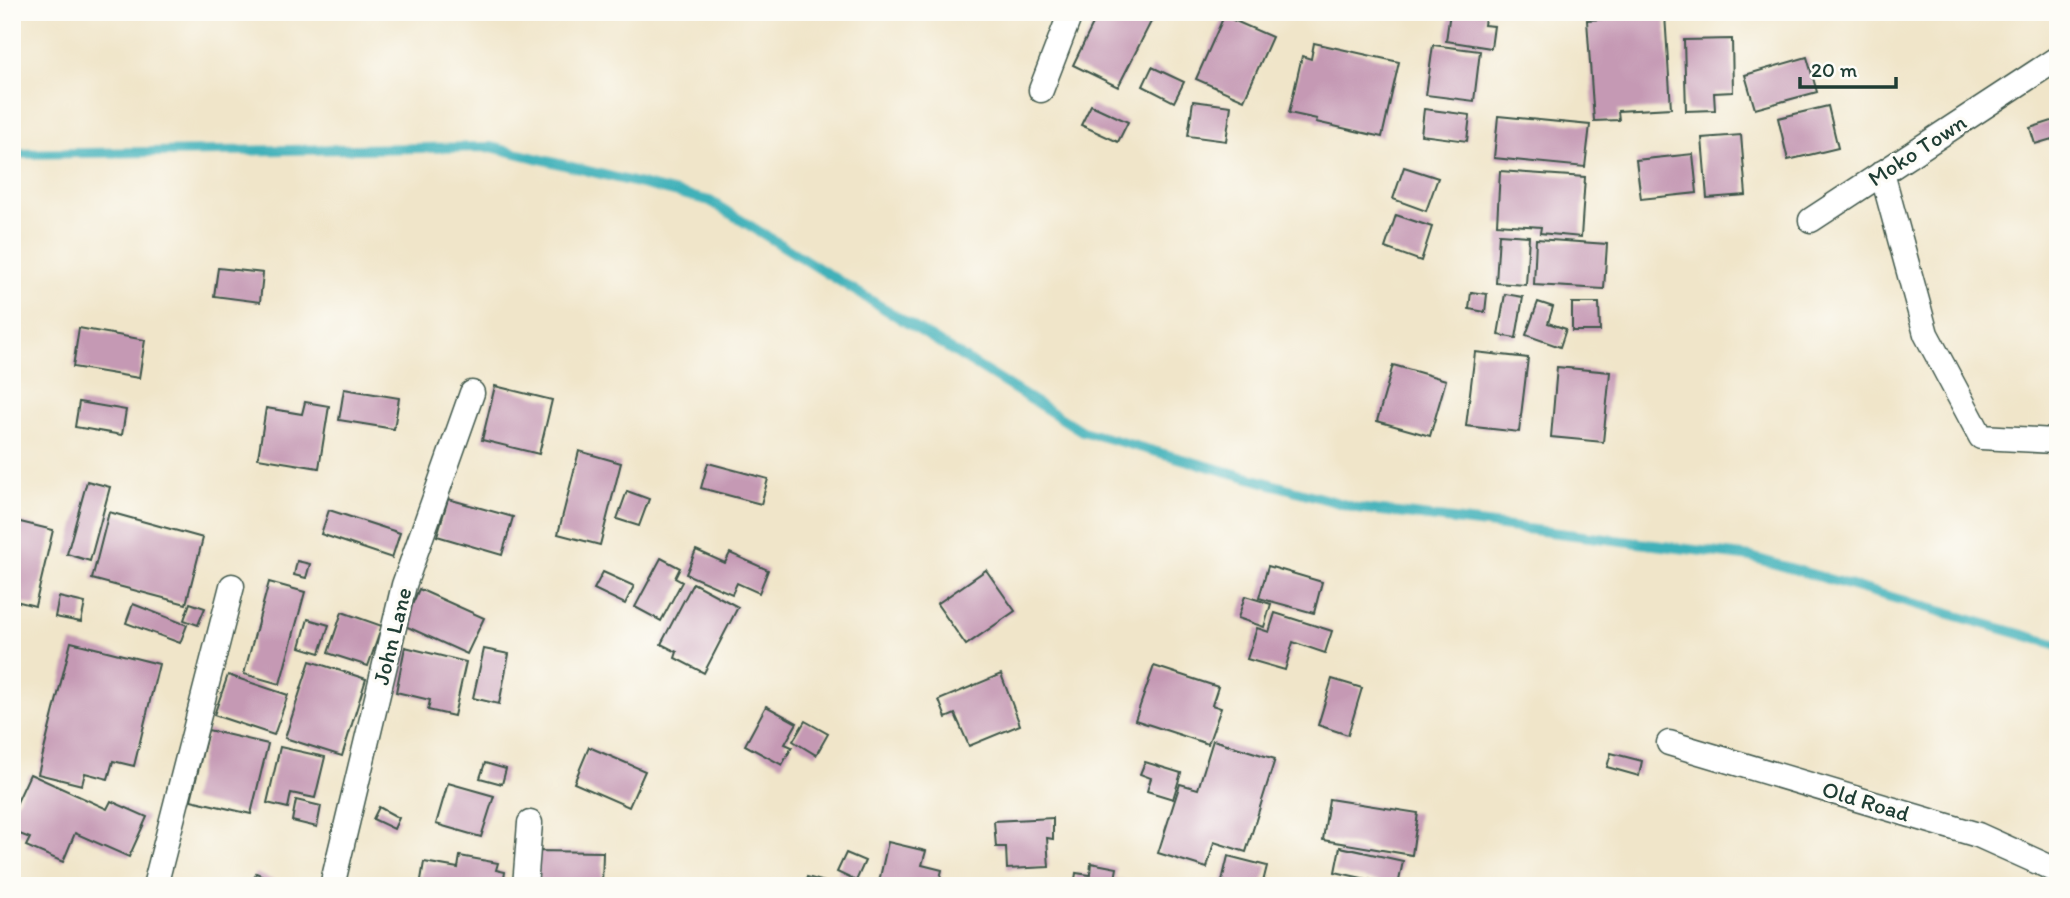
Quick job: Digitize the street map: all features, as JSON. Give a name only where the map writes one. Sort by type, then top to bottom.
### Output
[{"type":"street","points":[[1041,90],[1070,12]]},
{"type":"street","name":"Moko Town","points":[[1811,220],[2058,58]]},
{"type":"street","points":[[1882,173],[1926,334],[1981,437],[2054,441],[2058,439]]},
{"type":"street","name":"John Lane","points":[[332,886],[404,585],[472,393]]},
{"type":"street","points":[[155,886],[232,586]]},
{"type":"street","name":"Old Road","points":[[1669,743],[1979,835],[2058,871]]},
{"type":"street","points":[[525,886],[530,823]]},
{"type":"building","points":[[1099,12],[1156,12],[1118,87],[1073,65]]},
{"type":"building","points":[[1450,12],[1486,12],[1484,25],[1494,26],[1491,48],[1446,41]]},
{"type":"building","points":[[1665,15],[1671,108],[1618,111],[1619,120],[1594,121],[1587,20]]},
{"type":"building","points":[[1224,16],[1272,37],[1244,100],[1196,79]]},
{"type":"building","points":[[1732,39],[1733,92],[1714,93],[1715,110],[1686,111],[1684,40]]},
{"type":"building","points":[[1314,43],[1399,62],[1382,137],[1289,113],[1302,56],[1311,59]]},
{"type":"building","points":[[1433,45],[1480,51],[1474,101],[1426,95]]},
{"type":"building","points":[[1807,57],[1817,92],[1755,109],[1745,75]]},
{"type":"building","points":[[1152,67],[1184,82],[1174,102],[1143,86]]},
{"type":"building","points":[[1193,101],[1231,106],[1226,141],[1188,136]]},
{"type":"building","points":[[1091,105],[1128,122],[1118,142],[1081,125]]},
{"type":"building","points":[[1828,106],[1838,148],[1788,160],[1778,118]]},
{"type":"building","points":[[1424,109],[1470,115],[1467,141],[1421,135]]},
{"type":"building","points":[[1498,116],[1590,125],[1585,167],[1494,158]]},
{"type":"building","points":[[2058,119],[2057,155],[2052,139],[2035,144],[2030,128]]},
{"type":"building","points":[[1741,135],[1746,195],[1707,198],[1702,138]]},
{"type":"building","points":[[1693,154],[1697,193],[1641,199],[1636,160]]},
{"type":"building","points":[[1404,167],[1438,178],[1426,211],[1393,199]]},
{"type":"building","points":[[1500,171],[1585,177],[1581,237],[1540,233],[1541,227],[1497,224]]},
{"type":"building","points":[[1396,215],[1432,227],[1421,261],[1385,248]]},
{"type":"building","points":[[1499,234],[1529,236],[1526,285],[1496,283]]},
{"type":"building","points":[[1536,239],[1607,244],[1604,289],[1534,285]]},
{"type":"building","points":[[218,268],[263,273],[260,302],[214,296]]},
{"type":"building","points":[[1471,292],[1487,294],[1485,312],[1469,309]]},
{"type":"building","points":[[1505,294],[1523,297],[1516,338],[1498,335]]},
{"type":"building","points":[[1538,302],[1553,307],[1548,323],[1566,329],[1560,347],[1526,335]]},
{"type":"building","points":[[1572,303],[1599,303],[1600,331],[1572,331]]},
{"type":"building","points":[[79,328],[145,340],[139,378],[73,367]]},
{"type":"building","points":[[1475,352],[1528,358],[1519,432],[1466,426]]},
{"type":"building","points":[[1393,365],[1446,380],[1430,436],[1377,421]]},
{"type":"building","points":[[1557,367],[1610,372],[1603,442],[1551,437]]},
{"type":"building","points":[[495,386],[552,400],[539,454],[482,440]]},
{"type":"building","points":[[344,389],[399,398],[394,429],[339,420]]},
{"type":"building","points":[[79,402],[126,410],[122,435],[75,427]]},
{"type":"building","points":[[305,402],[329,406],[319,468],[258,458],[266,408],[302,414]]},
{"type":"building","points":[[579,451],[621,463],[600,545],[558,534]]},
{"type":"building","points":[[708,463],[768,479],[761,504],[701,488]]},
{"type":"building","points":[[87,481],[110,487],[90,561],[67,554]]},
{"type":"building","points":[[627,491],[649,499],[639,526],[617,519]]},
{"type":"building","points":[[448,499],[513,517],[502,555],[437,536]]},
{"type":"building","points":[[329,510],[400,533],[392,558],[321,534]]},
{"type":"building","points":[[109,512],[203,538],[186,604],[92,579]]},
{"type":"building","points":[[12,520],[53,530],[35,606],[12,600]]},
{"type":"building","points":[[696,550],[725,563],[730,553],[768,570],[759,593],[737,583],[732,594],[686,574]]},
{"type":"building","points":[[661,558],[680,568],[675,578],[682,582],[661,621],[635,607]]},
{"type":"building","points":[[297,561],[310,564],[306,578],[294,575]]},
{"type":"building","points":[[1268,566],[1322,582],[1314,613],[1259,598]]},
{"type":"building","points":[[986,570],[1015,611],[966,645],[937,604]]},
{"type":"building","points":[[603,572],[634,586],[625,604],[594,589]]},
{"type":"building","points":[[269,582],[305,592],[280,684],[244,674]]},
{"type":"building","points":[[693,583],[738,607],[704,673],[675,658],[677,652],[661,644]]},
{"type":"building","points":[[419,589],[484,618],[467,654],[403,625]]},
{"type":"building","points":[[1245,596],[1271,604],[1264,627],[1238,618]]},
{"type":"building","points":[[59,597],[85,603],[81,622],[55,617]]},
{"type":"building","points":[[190,603],[205,608],[198,625],[184,620]]},
{"type":"building","points":[[133,604],[187,625],[180,643],[126,623]]},
{"type":"building","points":[[342,612],[382,626],[368,666],[328,653]]},
{"type":"building","points":[[1275,613],[1332,631],[1325,653],[1293,642],[1285,670],[1247,659],[1257,628],[1269,632]]},
{"type":"building","points":[[308,619],[329,625],[320,653],[300,647]]},
{"type":"building","points":[[71,642],[159,664],[134,766],[113,761],[108,779],[85,773],[82,785],[38,774]]},
{"type":"building","points":[[405,647],[466,662],[454,716],[428,710],[430,700],[396,692]]},
{"type":"building","points":[[484,649],[509,654],[499,704],[473,698]]},
{"type":"building","points":[[310,661],[366,679],[342,756],[285,738]]},
{"type":"building","points":[[1154,666],[1218,687],[1212,705],[1221,708],[1208,744],[1135,720]]},
{"type":"building","points":[[1001,674],[1020,725],[969,746],[955,714],[946,718],[939,700]]},
{"type":"building","points":[[228,675],[288,695],[274,735],[214,715]]},
{"type":"building","points":[[1332,679],[1362,688],[1348,735],[1318,725]]},
{"type":"building","points":[[766,706],[797,723],[785,744],[792,747],[782,765],[745,745]]},
{"type":"building","points":[[805,721],[828,734],[816,755],[793,741]]},
{"type":"building","points":[[208,730],[268,744],[251,814],[191,800]]},
{"type":"building","points":[[1213,740],[1275,759],[1246,852],[1214,842],[1207,868],[1158,853],[1180,784],[1198,789]]},
{"type":"building","points":[[280,747],[325,757],[315,798],[291,793],[288,808],[267,803]]},
{"type":"building","points":[[589,747],[645,771],[629,807],[574,783]]},
{"type":"building","points":[[1611,753],[1642,761],[1639,776],[1607,767]]},
{"type":"building","points":[[1145,762],[1181,773],[1173,799],[1147,791],[1151,778],[1140,774]]},
{"type":"building","points":[[485,763],[506,769],[502,784],[480,778]]},
{"type":"building","points":[[30,774],[107,809],[111,801],[147,817],[129,857],[75,833],[63,862],[26,846],[30,838],[12,831],[12,813]]},
{"type":"building","points":[[448,783],[494,796],[481,837],[436,824]]},
{"type":"building","points":[[1329,799],[1418,813],[1412,855],[1323,840]]},
{"type":"building","points":[[296,800],[321,806],[317,827],[292,821]]},
{"type":"building","points":[[379,807],[399,818],[394,829],[373,819]]},
{"type":"building","points":[[1053,818],[1053,839],[1047,838],[1049,867],[1007,869],[1006,847],[996,847],[994,821]]},
{"type":"building","points":[[888,842],[926,851],[922,865],[942,870],[938,886],[878,886]]},
{"type":"building","points":[[1340,847],[1403,861],[1398,886],[1335,872]]},
{"type":"building","points":[[534,851],[603,852],[602,886],[533,886]]},
{"type":"building","points":[[846,853],[865,861],[856,881],[837,872]]},
{"type":"building","points":[[460,856],[498,863],[496,870],[505,872],[503,886],[420,886],[424,862],[458,868]]},
{"type":"building","points":[[1228,856],[1267,866],[1262,886],[1244,886],[1222,881]]},
{"type":"building","points":[[1091,863],[1117,868],[1115,879],[1125,880],[1124,886],[1074,886],[1076,873],[1090,875]]},
{"type":"building","points":[[256,873],[287,886],[251,886]]},
{"type":"building","points":[[807,877],[836,885],[836,886],[805,886]]},
{"type":"waterway","points":[[12,154],[491,147],[710,201],[1082,431],[1357,508],[1751,557],[2058,645]]}]
